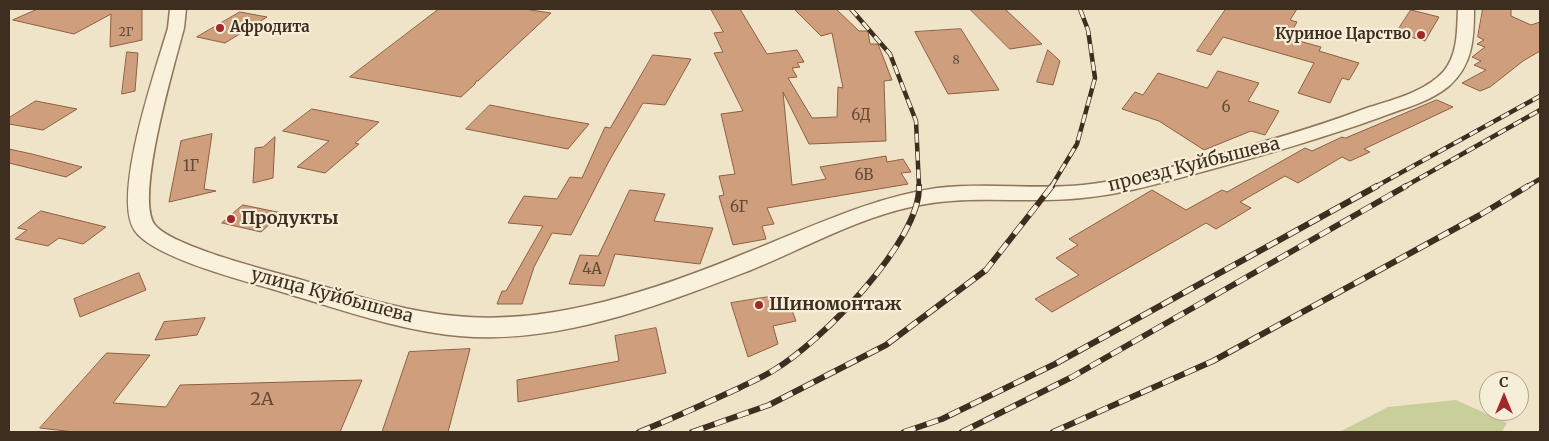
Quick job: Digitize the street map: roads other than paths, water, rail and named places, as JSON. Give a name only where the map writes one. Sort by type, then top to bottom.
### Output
[{"type":"street","name":"улица Куйбышева","points":[[178,9],[176,28],[142,160],[137,189],[138,220],[145,230],[152,236],[180,250],[250,274],[415,320],[479,328],[548,324],[594,314],[746,262]]},
{"type":"street","name":"проезд Куйбышева","points":[[746,262],[872,211],[919,198],[969,193],[1070,193],[1128,185],[1334,127],[1416,97],[1444,82],[1458,65],[1465,45],[1466,9]]},
{"type":"railway","points":[[851,9],[890,54],[916,121],[919,186]]},
{"type":"railway","points":[[1051,187],[1077,144],[1095,78],[1088,30],[1080,9]]},
{"type":"railway","points":[[1375,187],[1540,96]]},
{"type":"railway","points":[[1404,187],[1540,110]]},
{"type":"railway","points":[[1526,187],[1540,179]]},
{"type":"railway","points":[[639,432],[765,375],[794,357],[816,338],[841,314],[886,261],[904,234],[915,209],[919,186]]},
{"type":"railway","points":[[692,432],[769,405],[886,345],[986,270],[1052,186]]},
{"type":"railway","points":[[904,432],[942,419],[1055,364],[1377,186]]},
{"type":"railway","points":[[962,432],[1072,377],[1406,186]]},
{"type":"railway","points":[[1053,432],[1213,361],[1480,215],[1528,186]]},
{"type":"place","name":"Афродита","points":[[220,28]]},
{"type":"place","name":"Куриное Царство","points":[[1421,35]]},
{"type":"place","name":"Продукты","points":[[231,219]]},
{"type":"place","name":"Шиномонтаж","points":[[759,305]]}]
